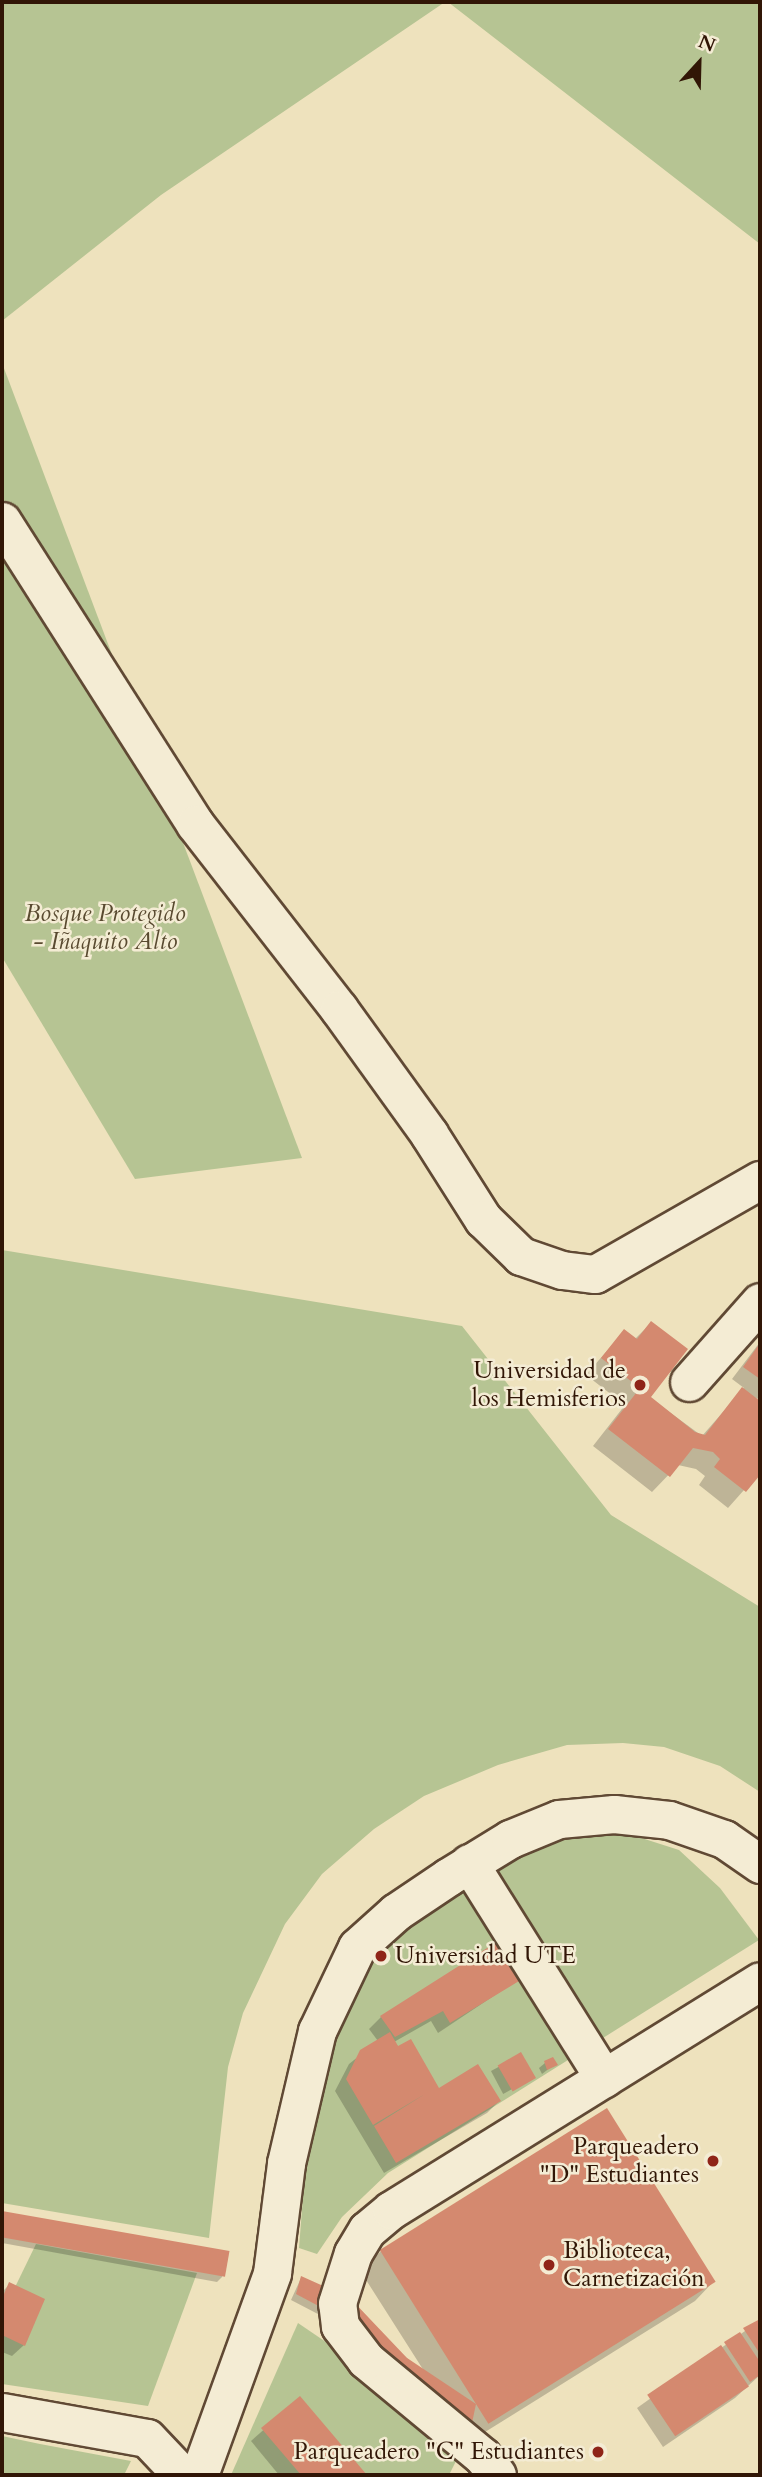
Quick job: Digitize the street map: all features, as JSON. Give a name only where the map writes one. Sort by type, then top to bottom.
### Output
[{"type":"street","points":[[2,521],[195,824],[339,1009],[429,1134],[484,1219],[521,1256],[562,1270],[595,1274],[760,1180]]},
{"type":"street","points":[[689,1382],[760,1301]]},
{"type":"street","points":[[199,2475],[272,2273],[299,2096],[335,1988],[358,1947],[396,1912],[469,1863],[559,1819],[614,1814],[669,1820],[724,1839],[760,1864]]},
{"type":"street","points":[[469,1863],[604,2078]]},
{"type":"street","points":[[497,2475],[482,2456],[366,2360],[340,2326],[337,2303],[353,2253],[367,2230],[391,2210],[760,1981]]},
{"type":"street","points":[[2,2412],[147,2438],[182,2475]]},
{"type":"green space","points":[[2,2],[445,2],[161,195],[2,321]]},
{"type":"green space","points":[[448,2],[760,2],[760,244]]},
{"type":"green space","name":"Bosque Protegido - Iñaquito Alto","points":[[2,363],[302,1158],[135,1179],[2,957]]},
{"type":"green space","points":[[2,1250],[462,1326],[611,1515],[760,1607],[760,1792],[720,1766],[664,1747],[623,1743],[567,1745],[498,1765],[424,1796],[374,1829],[322,1874],[285,1924],[243,2013],[228,2067],[209,2238],[2,2203]]},
{"type":"green space","points":[[629,1834],[679,1850],[720,1888],[759,1940],[388,2173],[342,2217],[317,2254],[299,2248],[312,2081],[340,2010],[369,1965],[449,1892],[512,1860],[570,1837]]},
{"type":"green space","points":[[36,2244],[197,2273],[148,2406],[2,2384],[2,2314]]},
{"type":"green space","points":[[298,2323],[386,2383],[461,2451],[449,2475],[231,2475]]},
{"type":"green space","points":[[2,2436],[131,2461],[124,2475],[2,2475]]},
{"type":"building","points":[[651,1321],[688,1349],[651,1397],[695,1432],[705,1435],[742,1387],[760,1401],[760,1475],[746,1492],[714,1467],[720,1459],[713,1452],[693,1448],[670,1477],[608,1429],[640,1388],[601,1358],[624,1329],[637,1339]]},
{"type":"building","points":[[760,1343],[760,1379],[743,1367]]},
{"type":"building","points":[[495,1943],[519,1981],[450,2023],[443,2011],[395,2037],[380,2016]]},
{"type":"building","points":[[390,2032],[398,2046],[411,2039],[439,2088],[478,2064],[501,2101],[396,2163],[374,2126],[425,2094],[373,2125],[346,2079],[360,2050]]},
{"type":"building","points":[[521,2052],[536,2078],[513,2091],[498,2066]]},
{"type":"building","points":[[553,2057],[558,2065],[547,2070],[544,2061]]},
{"type":"building","name":"Biblioteca, Carnetización","points":[[607,2108],[716,2282],[488,2424],[380,2250]]},
{"type":"building","points":[[2,2211],[229,2251],[225,2277],[2,2237]]},
{"type":"building","points":[[301,2276],[350,2298],[407,2358],[476,2404],[472,2423],[398,2377],[345,2320],[296,2294]]},
{"type":"building","points":[[9,2282],[45,2299],[25,2346],[2,2335],[2,2299]]},
{"type":"building","points":[[760,2319],[760,2354],[743,2328]]},
{"type":"building","points":[[740,2332],[760,2362],[760,2375],[750,2382],[724,2342]]},
{"type":"building","points":[[721,2345],[749,2386],[675,2436],[647,2395]]},
{"type":"building","points":[[300,2396],[367,2475],[301,2475],[261,2428]]},
{"type":"place","name":"Universidad de los Hemisferios","points":[[640,1385]]},
{"type":"place","name":"Universidad UTE","points":[[381,1956]]},
{"type":"place","name":"Parqueadero \"D\" Estudiantes","points":[[713,2161]]},
{"type":"place","name":"Biblioteca, Carnetización","points":[[549,2265]]},
{"type":"place","name":"Parqueadero \"C\" Estudiantes","points":[[598,2452]]}]
